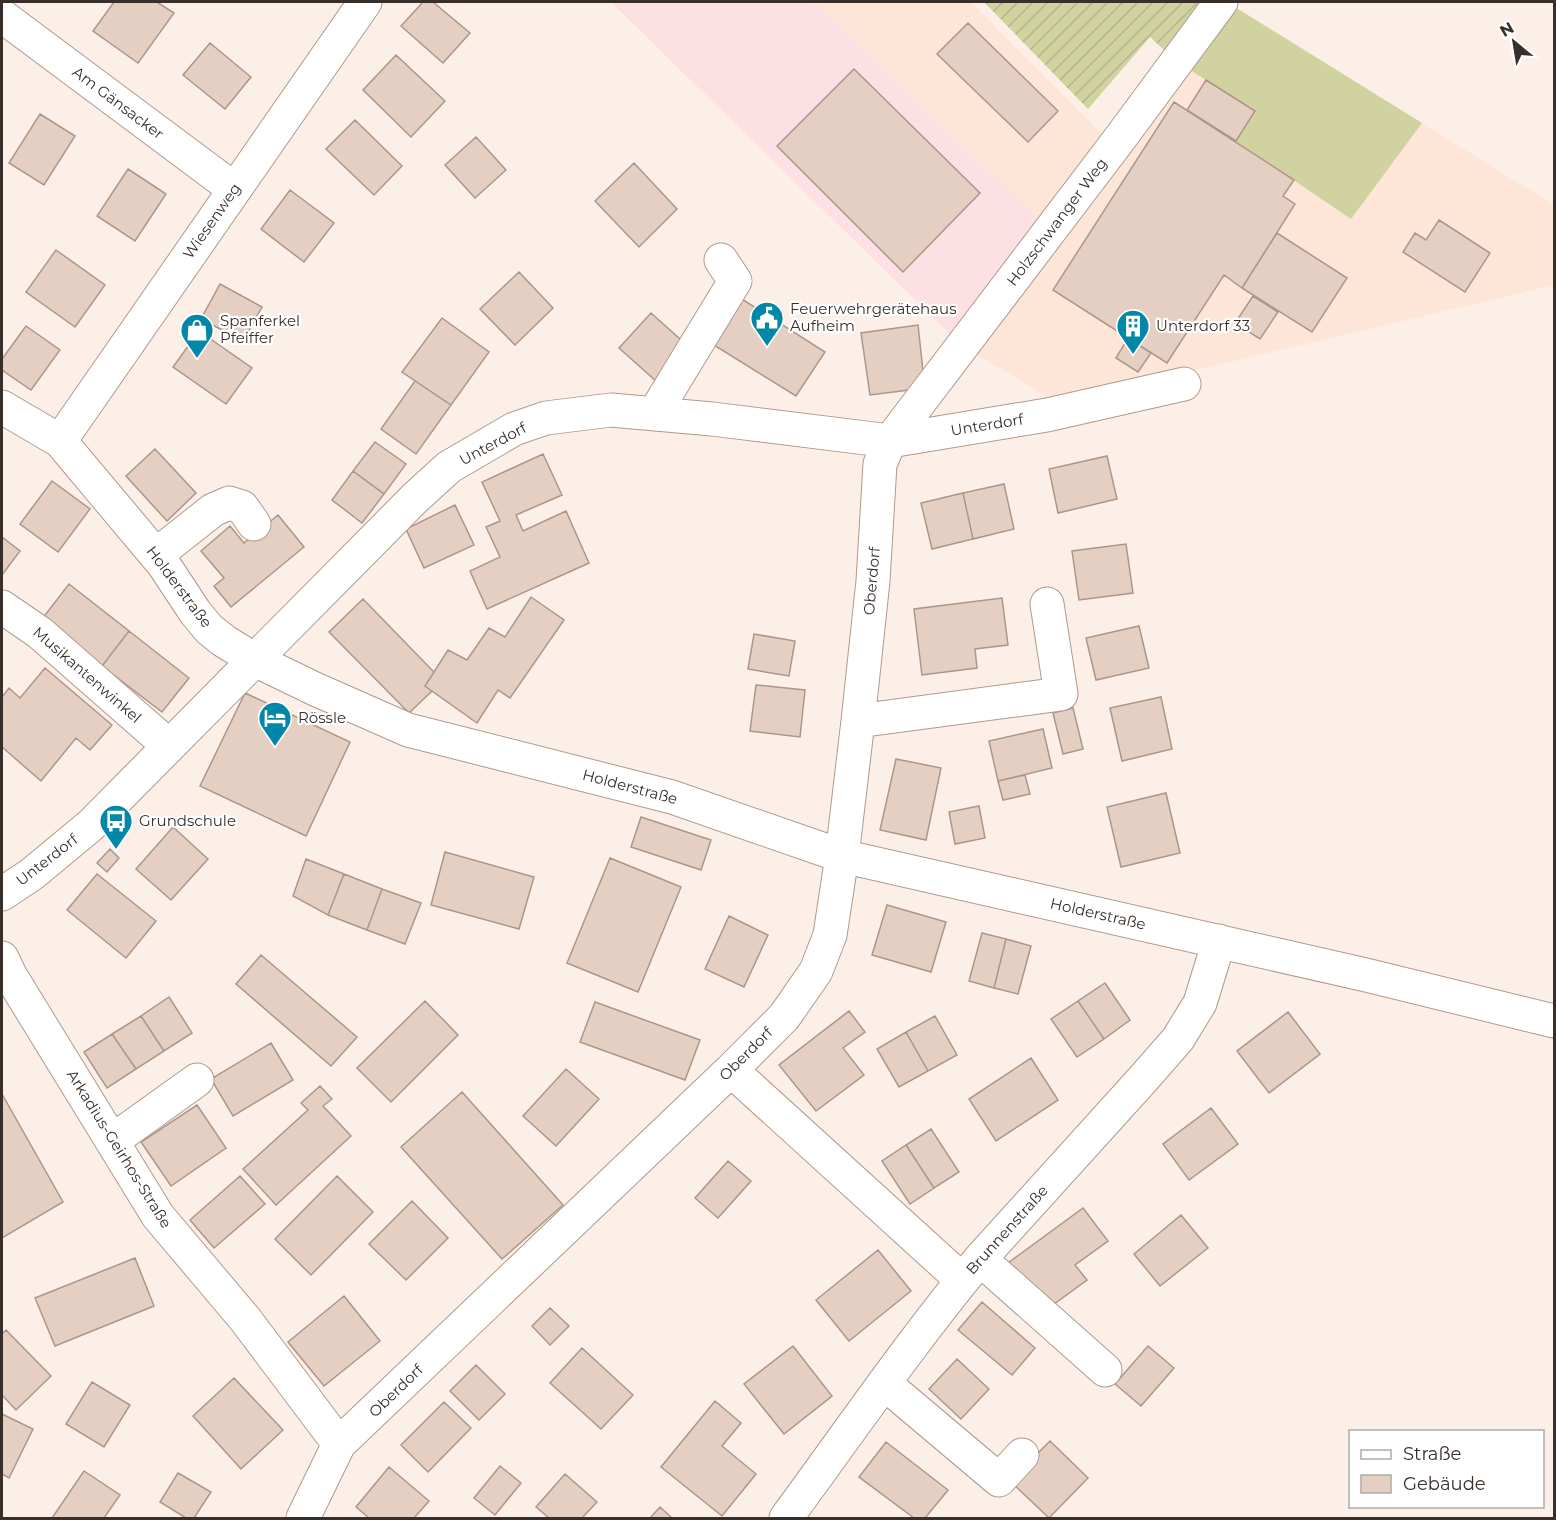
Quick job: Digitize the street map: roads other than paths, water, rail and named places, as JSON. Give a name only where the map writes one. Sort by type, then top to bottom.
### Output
[{"type":"street","name":"Wiesenweg","points":[[60,441],[365,2]]},
{"type":"street","name":"Holzschwanger Weg","points":[[890,441],[1221,2]]},
{"type":"street","name":"Am Gänsacker","points":[[2,16],[234,189]]},
{"type":"street","points":[[654,414],[735,281],[721,260]]},
{"type":"street","name":"Unterdorf","points":[[2,894],[32,874],[91,825],[415,498],[449,467],[514,429],[546,418],[611,411],[712,419],[890,441],[1047,415],[1184,384]]},
{"type":"street","name":"Holderstraße","points":[[2,407],[60,441],[156,555],[195,612],[209,629],[224,641],[255,660],[408,730],[672,796],[842,856],[1366,975],[1554,1021]]},
{"type":"street","name":"Oberdorf","points":[[303,1518],[339,1444],[731,1070],[784,1017],[816,971],[830,934],[842,856],[873,581],[880,464],[890,441]]},
{"type":"street","points":[[156,555],[213,510],[229,503],[242,507],[254,524]]},
{"type":"street","points":[[858,721],[1061,694],[1047,604]]},
{"type":"street","name":"Musikantenwinkel","points":[[2,607],[40,633],[170,746]]},
{"type":"street","name":"Brunnenstraße","points":[[801,1513],[884,1383],[971,1269],[1178,1039],[1200,1004],[1219,941]]},
{"type":"street","name":"Arkadius-Geirhos-Straße","points":[[2,958],[10,975],[158,1216],[244,1319],[339,1444]]},
{"type":"street","points":[[731,1070],[971,1269],[1104,1370]]},
{"type":"street","points":[[112,1142],[197,1080]]},
{"type":"street","points":[[884,1383],[999,1480],[1022,1455]]},
{"type":"place","name":"Feuerwehrgerätehaus Aufheim","points":[[767,347]]},
{"type":"place","name":"Unterdorf 33","points":[[1133,355]]},
{"type":"place","name":"Spanferkel Pfeiffer","points":[[197,359]]},
{"type":"place","name":"Rössle","points":[[275,747]]},
{"type":"place","name":"Grundschule","points":[[116,850]]}]
